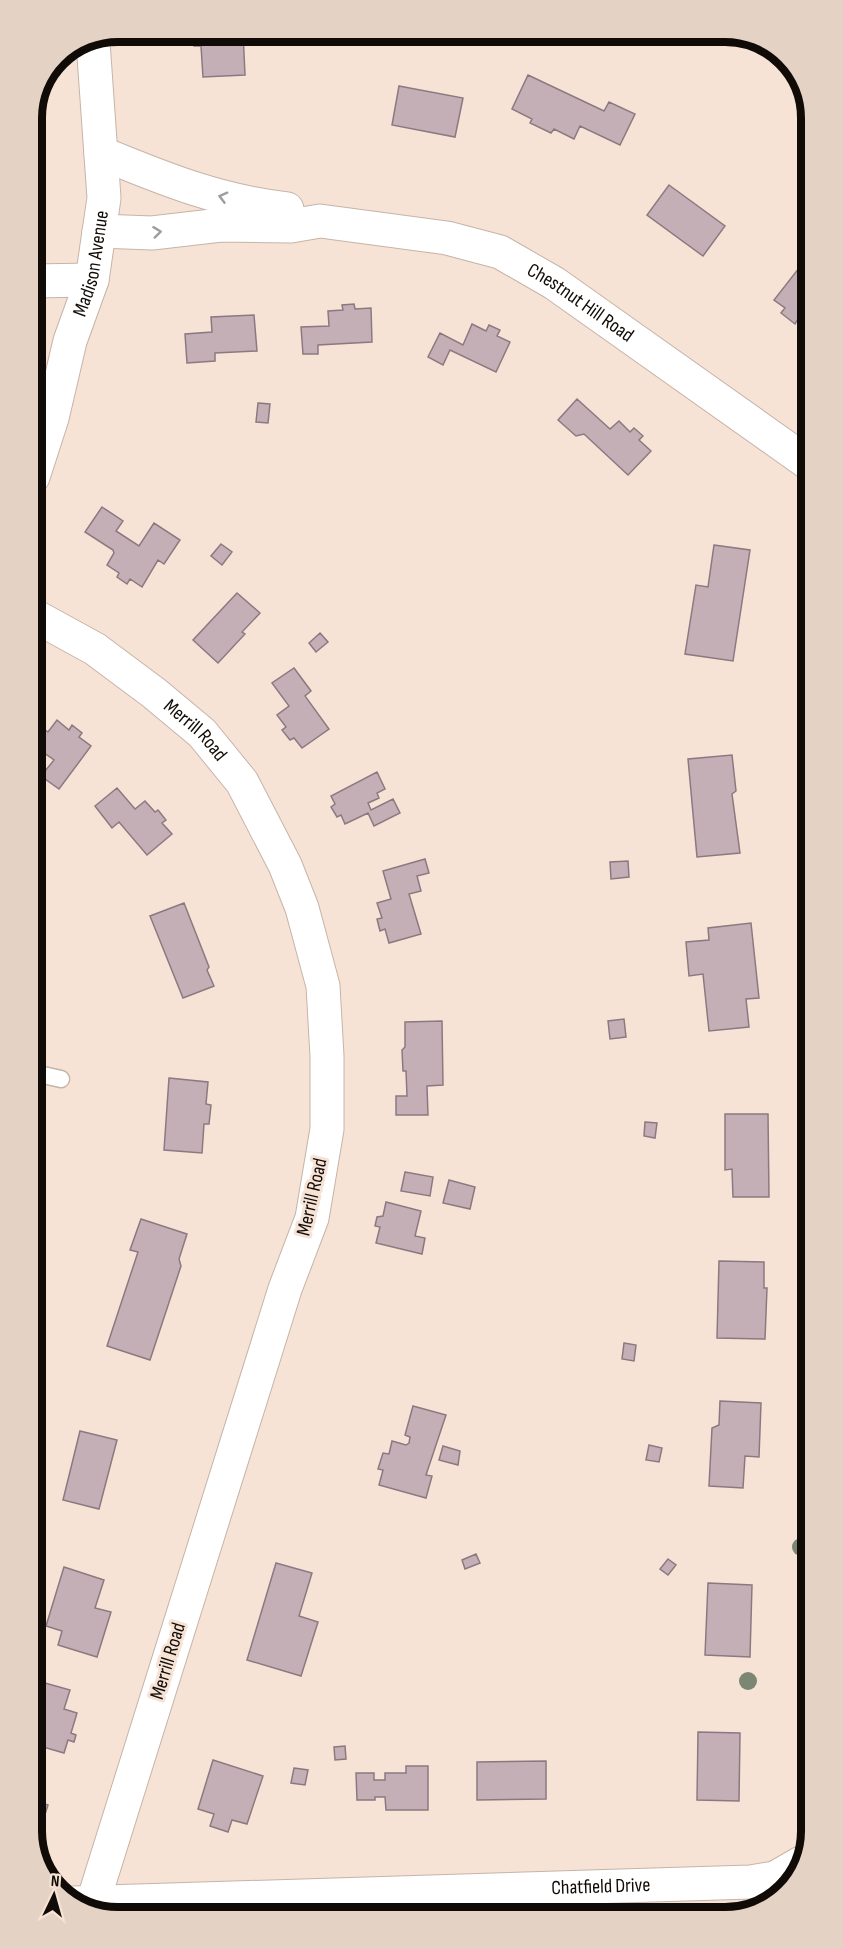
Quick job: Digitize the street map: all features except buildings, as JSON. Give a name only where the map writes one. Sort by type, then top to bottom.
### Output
[{"type":"street","name":"Madison Avenue","points":[[42,449],[52,418],[70,341],[92,280],[104,198],[93,46]]},
{"type":"street","name":"Chestnut Hill Road","points":[[101,153],[149,174],[255,206],[290,210],[320,221],[447,238],[500,252],[554,282],[801,459]]},
{"type":"street","name":"Chestnut Hill Road","points":[[99,231],[152,233],[221,225],[291,226],[320,221]]},
{"type":"street","points":[[42,281],[92,280]]},
{"type":"street","name":"Merrill Road","points":[[42,620],[94,649],[154,693],[202,734],[242,782],[285,865],[302,908],[323,986],[327,1056],[327,1129],[312,1218],[285,1288],[84,1899]]},
{"type":"street","name":"Chatfield Drive","points":[[91,1902],[750,1882],[775,1878],[790,1869]]},
{"type":"lane","points":[[42,1075],[61,1079]]}]
